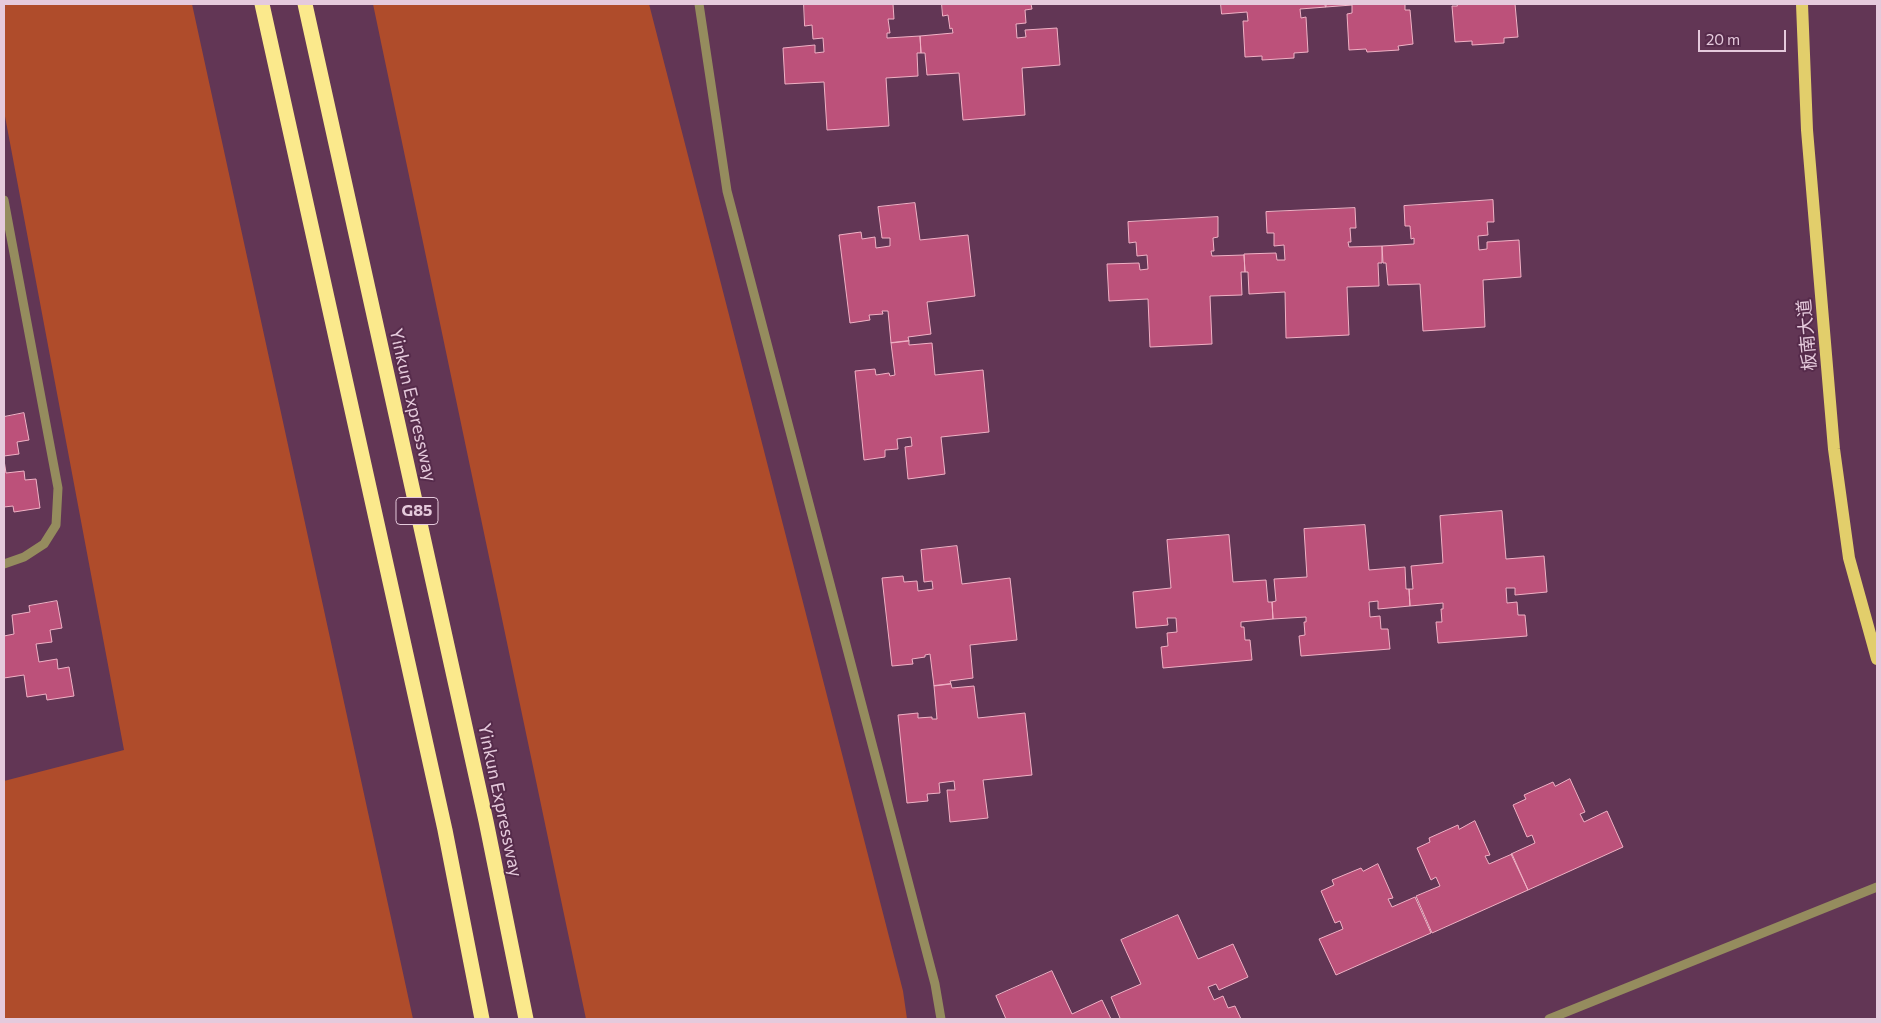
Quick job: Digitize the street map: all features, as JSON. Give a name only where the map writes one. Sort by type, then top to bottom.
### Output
[{"type":"highway","name":"G85","points":[[262,4],[445,830],[482,1019]]},
{"type":"highway","name":"Yinkun Expressway","points":[[304,4],[480,792],[526,1019]]},
{"type":"main road","name":"板南大道","points":[[1802,4],[1807,130],[1834,449],[1850,558],[1877,659]]},
{"type":"lane","points":[[699,4],[727,191],[935,984],[941,1019]]},
{"type":"lane","points":[[4,200],[58,488],[56,525],[44,544],[24,557],[4,564]]},
{"type":"lane","points":[[1549,1019],[1877,887]]},
{"type":"shaded area","points":[[4,4],[192,4],[413,1019],[4,1019],[4,781],[124,750],[4,111]]},
{"type":"shaded area","points":[[373,4],[649,4],[903,991],[907,1019],[586,1019]]},
{"type":"building","points":[[804,4],[893,4],[894,19],[888,19],[890,33],[887,33],[887,38],[920,36],[921,53],[917,53],[918,76],[886,78],[889,126],[827,130],[824,82],[785,84],[783,48],[815,45],[815,53],[824,52],[823,38],[813,39],[812,25],[805,26]]},
{"type":"building","points":[[942,4],[1031,4],[1032,9],[1025,10],[1026,23],[1016,24],[1017,38],[1026,37],[1025,30],[1057,28],[1060,65],[1022,68],[1025,115],[963,120],[959,73],[927,75],[925,53],[921,53],[920,36],[953,33],[952,28],[950,29],[948,15],[943,16]]},
{"type":"building","points":[[1221,4],[1326,4],[1326,7],[1300,9],[1301,18],[1306,17],[1308,52],[1294,53],[1294,58],[1262,60],[1262,56],[1245,57],[1243,21],[1248,21],[1247,12],[1222,14]]},
{"type":"building","points":[[1325,4],[1405,4],[1405,10],[1410,10],[1413,44],[1398,46],[1399,50],[1367,52],[1366,49],[1349,50],[1347,14],[1352,13],[1352,5],[1326,7]]},
{"type":"building","points":[[1457,4],[1515,4],[1518,37],[1504,38],[1504,43],[1472,45],[1472,41],[1455,42],[1452,6],[1457,6]]},
{"type":"building","points":[[1493,200],[1494,222],[1487,222],[1488,235],[1478,236],[1479,250],[1487,249],[1487,242],[1519,240],[1521,277],[1483,280],[1485,327],[1423,331],[1420,284],[1388,285],[1386,263],[1383,263],[1382,246],[1414,244],[1414,238],[1411,239],[1410,226],[1405,226],[1404,206]]},
{"type":"building","points":[[915,203],[920,240],[968,235],[975,296],[927,302],[931,334],[908,337],[909,341],[891,343],[888,311],[882,311],[883,314],[869,315],[870,320],[850,323],[839,235],[861,232],[862,239],[875,237],[876,248],[890,246],[890,238],[882,238],[878,207]]},
{"type":"building","points":[[1355,208],[1356,228],[1350,228],[1351,242],[1348,242],[1349,247],[1382,246],[1382,263],[1378,263],[1379,286],[1347,287],[1349,335],[1286,338],[1285,292],[1249,294],[1248,272],[1245,272],[1244,254],[1276,253],[1277,260],[1285,260],[1284,245],[1274,246],[1274,233],[1267,233],[1266,212]]},
{"type":"building","points":[[1218,217],[1218,237],[1213,238],[1214,251],[1211,251],[1212,256],[1244,255],[1245,272],[1241,272],[1242,295],[1210,296],[1212,344],[1150,347],[1148,299],[1109,301],[1107,264],[1139,263],[1140,270],[1148,269],[1147,255],[1137,256],[1136,242],[1129,243],[1128,222]]},
{"type":"building","points":[[909,341],[909,345],[932,343],[935,375],[983,370],[989,432],[941,437],[945,474],[908,479],[905,447],[912,446],[911,437],[897,439],[898,449],[885,450],[885,457],[864,460],[855,371],[875,369],[876,375],[889,373],[890,376],[895,375],[891,343]]},
{"type":"building","points":[[24,413],[29,440],[17,442],[19,454],[4,456],[4,417]]},
{"type":"building","points":[[4,460],[6,473],[24,471],[25,480],[36,479],[40,508],[14,512],[13,506],[4,507]]},
{"type":"building","points":[[1502,511],[1506,559],[1544,556],[1547,592],[1515,595],[1515,588],[1506,588],[1507,603],[1517,602],[1518,615],[1525,615],[1527,636],[1438,643],[1436,622],[1442,622],[1441,609],[1443,609],[1443,603],[1410,606],[1409,589],[1413,589],[1411,566],[1443,563],[1440,516]]},
{"type":"building","points":[[1365,525],[1369,570],[1405,567],[1406,589],[1409,589],[1410,606],[1378,609],[1378,601],[1369,602],[1370,617],[1380,616],[1381,629],[1388,629],[1390,649],[1301,656],[1299,636],[1305,635],[1304,622],[1306,622],[1306,617],[1273,619],[1272,602],[1276,601],[1274,579],[1307,577],[1304,529]]},
{"type":"building","points":[[1229,535],[1233,582],[1266,580],[1268,602],[1272,602],[1273,619],[1241,622],[1241,627],[1244,627],[1245,640],[1250,640],[1252,660],[1163,668],[1161,647],[1168,646],[1167,633],[1177,632],[1176,618],[1167,618],[1168,625],[1136,628],[1133,592],[1171,588],[1167,540]]},
{"type":"building","points":[[957,546],[962,584],[1010,578],[1017,640],[970,645],[973,678],[950,681],[951,684],[934,686],[930,654],[925,655],[925,657],[912,659],[913,664],[892,666],[882,578],[903,576],[904,582],[917,581],[918,591],[933,589],[932,581],[924,582],[921,550]]},
{"type":"building","points":[[57,601],[62,628],[50,630],[52,642],[36,644],[39,662],[57,659],[58,669],[69,667],[74,696],[47,700],[46,694],[27,697],[24,675],[4,678],[4,636],[14,634],[12,615],[30,612],[29,606]]},
{"type":"building","points":[[951,684],[952,688],[974,686],[978,718],[1025,713],[1032,775],[983,780],[988,818],[950,822],[947,790],[955,790],[954,781],[939,783],[940,793],[927,794],[928,801],[907,803],[898,715],[918,713],[918,718],[932,717],[932,719],[937,719],[934,686]]},
{"type":"building","points":[[1570,779],[1585,812],[1580,814],[1584,822],[1607,811],[1623,847],[1528,890],[1511,854],[1535,843],[1532,835],[1527,837],[1513,805],[1526,799],[1524,795],[1553,782],[1555,786]]},
{"type":"building","points":[[1475,821],[1490,855],[1485,856],[1489,864],[1512,854],[1528,890],[1432,933],[1416,896],[1440,886],[1436,877],[1431,880],[1417,848],[1430,842],[1429,838],[1458,825],[1459,829]]},
{"type":"building","points":[[1378,864],[1393,898],[1388,899],[1392,907],[1415,897],[1431,933],[1336,975],[1319,939],[1343,929],[1340,921],[1335,923],[1321,891],[1334,885],[1332,880],[1361,868],[1363,871]]},
{"type":"building","points":[[1178,915],[1198,959],[1233,944],[1248,977],[1219,990],[1216,984],[1208,987],[1214,1000],[1223,996],[1228,1008],[1235,1006],[1241,1019],[1117,1019],[1120,1018],[1111,997],[1141,984],[1121,940]]},
{"type":"building","points":[[1052,971],[1072,1014],[1102,1000],[1111,1019],[1006,1019],[996,996]]}]
